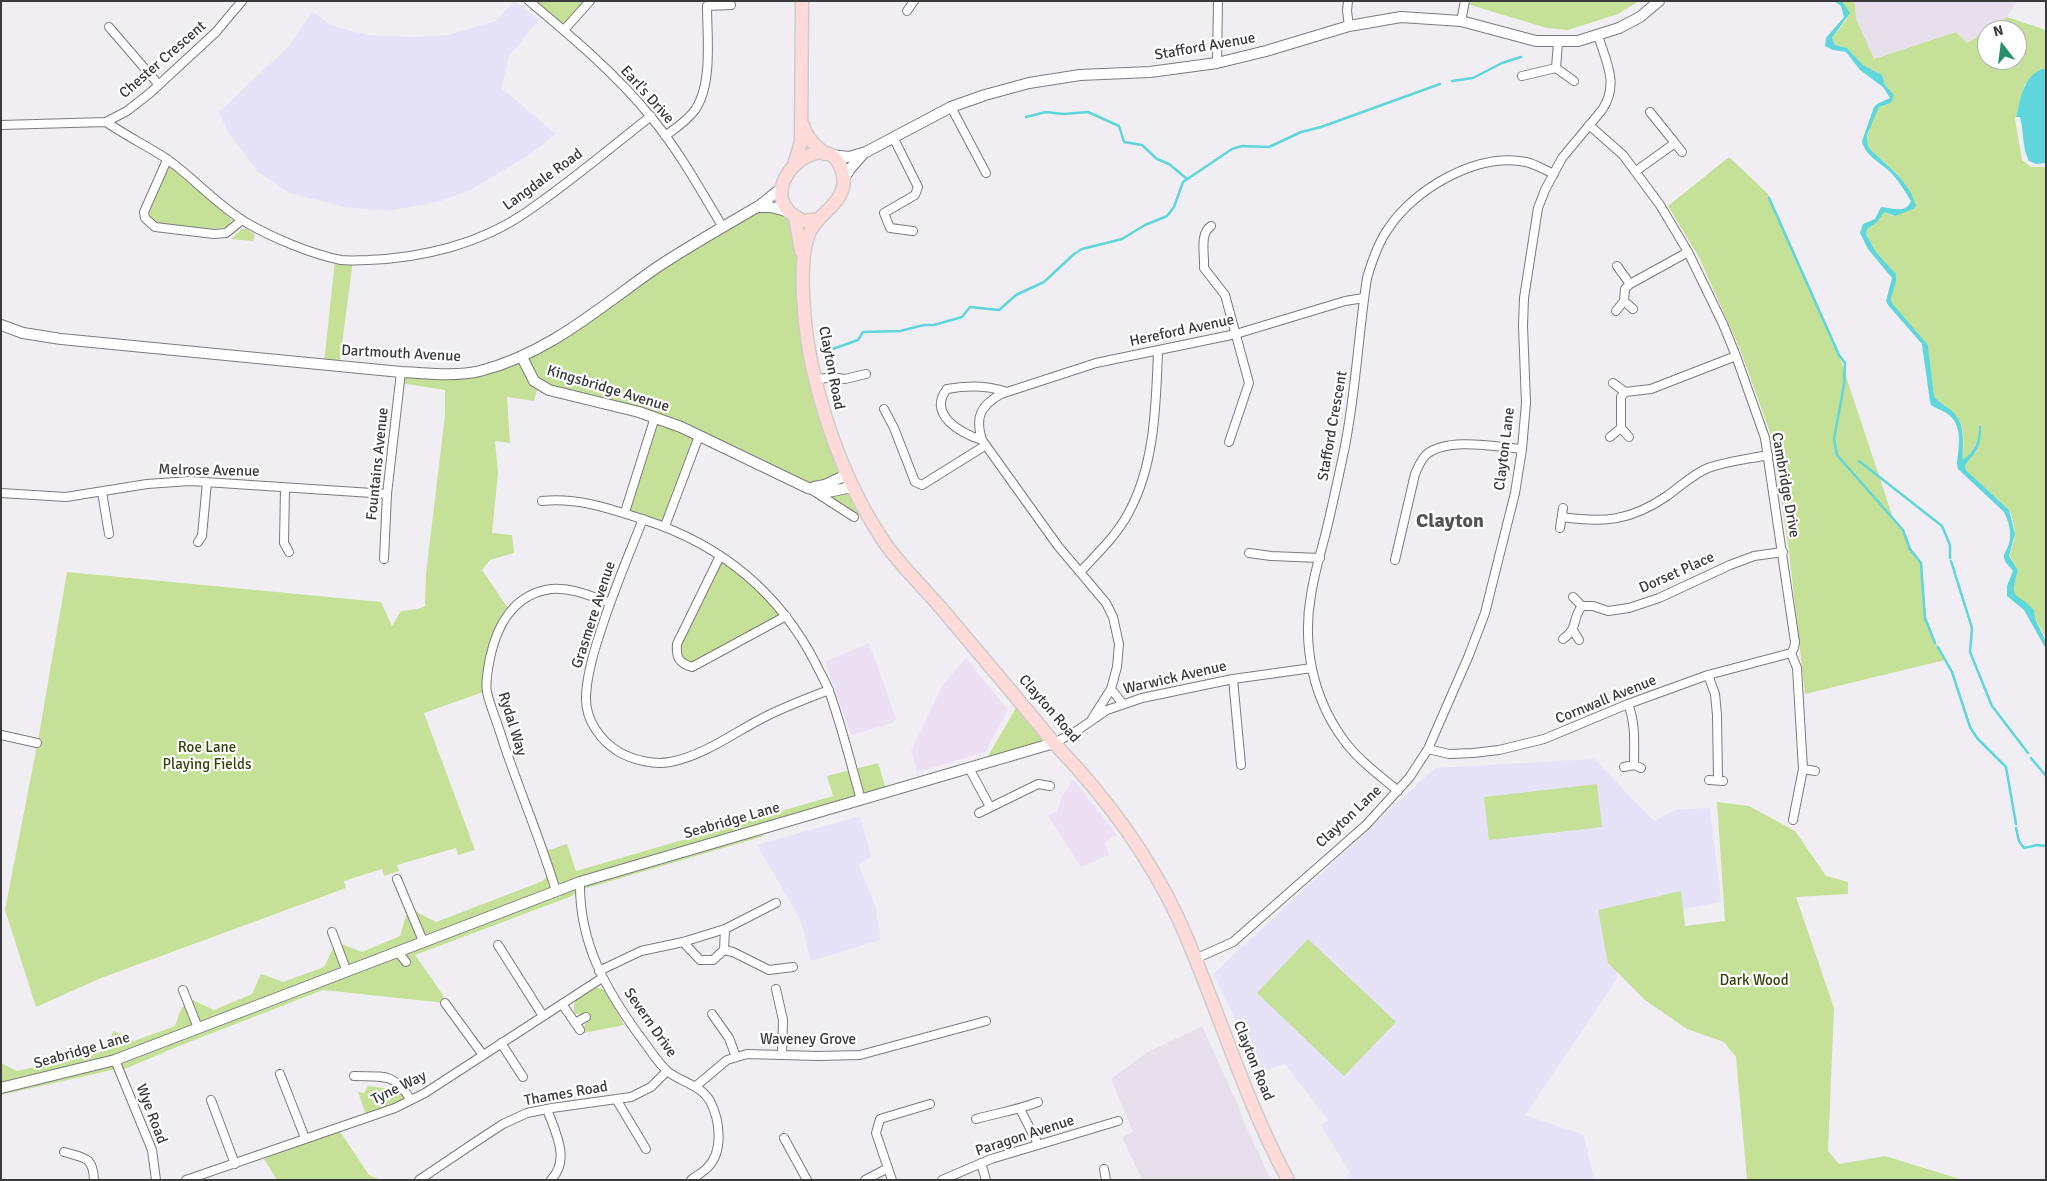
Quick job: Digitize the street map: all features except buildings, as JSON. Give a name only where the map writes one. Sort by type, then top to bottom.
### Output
[{"type":"main road","points":[[801,118],[805,132],[811,142],[840,166],[843,181],[839,196],[833,206],[819,219],[804,221],[790,214],[781,200],[781,189],[794,166],[800,142],[802,1]]},
{"type":"main road","points":[[794,166],[809,155],[828,155]]},
{"type":"main road","name":"Clayton Road","points":[[790,214],[803,264]]},
{"type":"main road","name":"Clayton Road","points":[[819,219],[806,238],[803,264],[807,344],[827,425],[846,475],[885,543],[1054,743],[1084,774],[1145,858],[1177,917],[1209,991],[1240,1075],[1275,1156],[1288,1180]]},
{"type":"street","name":"Chester Crescent","points":[[1,125],[106,122],[127,111],[159,84],[216,32],[242,1]]},
{"type":"street","name":"Earl's Drive","points":[[529,1],[604,67],[650,116],[666,136],[722,226]]},
{"type":"street","points":[[564,30],[590,1]]},
{"type":"street","points":[[907,11],[914,1]]},
{"type":"street","points":[[1217,63],[1218,1]]},
{"type":"street","points":[[1348,1],[1346,11],[1349,26]]},
{"type":"street","points":[[1461,21],[1465,1]]},
{"type":"street","points":[[1598,36],[1640,17],[1659,1]]},
{"type":"street","points":[[666,136],[694,111],[704,90],[703,5],[731,6]]},
{"type":"street","name":"Stafford Avenue","points":[[828,155],[849,157],[866,152],[951,107],[1029,83],[1080,75],[1150,72],[1217,63],[1266,51],[1349,26],[1401,16],[1461,21],[1536,41],[1578,41],[1598,36]]},
{"type":"street","points":[[109,26],[159,84]]},
{"type":"street","name":"Clayton Lane","points":[[1195,959],[1233,942],[1366,825],[1398,791],[1415,770],[1428,749],[1469,655],[1484,613],[1515,493],[1522,449],[1526,403],[1523,326],[1524,298],[1538,208],[1562,158],[1605,106],[1612,91],[1612,81],[1598,36]]},
{"type":"street","points":[[1556,68],[1558,42]]},
{"type":"street","points":[[1522,76],[1556,68]]},
{"type":"street","points":[[1556,68],[1574,82]]},
{"type":"street","points":[[951,107],[986,173]]},
{"type":"street","points":[[1650,112],[1682,152]]},
{"type":"street","name":"Langdale Road","points":[[106,122],[167,160],[242,220],[284,240],[329,257],[344,260],[380,259],[429,253],[468,242],[498,229],[525,214],[650,116]]},
{"type":"street","name":"Cambridge Drive","points":[[1589,124],[1612,144],[1636,172],[1688,252],[1723,324],[1765,438],[1795,642],[1791,652],[1797,668],[1803,769],[1794,820]]},
{"type":"street","points":[[893,137],[918,186],[914,195],[884,212],[890,228],[914,231]]},
{"type":"street","points":[[1636,172],[1675,143]]},
{"type":"street","name":"Stafford Avenue","points":[[843,181],[852,166],[866,152]]},
{"type":"street","points":[[167,160],[144,212],[145,218],[155,227],[214,234],[226,233],[242,220]]},
{"type":"street","name":"Stafford Crescent","points":[[1398,791],[1359,757],[1344,740],[1321,700],[1312,668],[1309,645],[1308,620],[1311,595],[1340,468],[1351,409],[1359,356],[1367,278],[1373,259],[1387,230],[1405,206],[1436,183],[1465,169],[1498,162],[1525,162],[1554,174]]},
{"type":"street","name":"Dartmouth Avenue","points":[[1,325],[61,340],[401,372],[435,374],[472,372],[522,356],[552,342],[656,269],[722,226],[757,207],[781,189]]},
{"type":"street","points":[[757,207],[771,207],[790,214]]},
{"type":"street","points":[[1211,226],[1207,229],[1203,238],[1206,254],[1204,268],[1225,295],[1249,383],[1229,442]]},
{"type":"street","points":[[1616,311],[1624,301],[1625,289],[1630,284],[1688,252]]},
{"type":"street","points":[[1617,266],[1630,284]]},
{"type":"street","name":"Hereford Avenue","points":[[984,443],[979,430],[979,419],[982,409],[989,400],[1007,392],[1096,363],[1236,334],[1345,301],[1364,298]]},
{"type":"street","points":[[1624,301],[1633,309]]},
{"type":"street","points":[[1080,572],[1111,540],[1129,512],[1138,492],[1146,468],[1152,434],[1158,351]]},
{"type":"street","name":"Kingsbridge Avenue","points":[[522,356],[534,381],[549,390],[655,417],[808,488],[854,517]]},
{"type":"street","points":[[1613,383],[1625,392],[1651,389],[1736,356]]},
{"type":"street","name":"Fountains Avenue","points":[[384,559],[387,494],[401,372]]},
{"type":"street","points":[[815,380],[831,377],[845,379],[866,374]]},
{"type":"street","points":[[1007,392],[992,387],[964,386],[947,389],[940,403],[942,414],[970,436],[984,443],[1058,546],[1106,603],[1116,629],[1119,644],[1117,667],[1110,689],[1092,719]]},
{"type":"street","points":[[1625,392],[1621,397],[1621,428],[1629,437]]},
{"type":"street","points":[[884,409],[894,428],[915,482],[922,485],[984,443]]},
{"type":"street","points":[[625,512],[655,417]]},
{"type":"street","points":[[1610,437],[1621,428]]},
{"type":"street","points":[[665,526],[699,436]]},
{"type":"street","points":[[1396,560],[1415,474],[1427,454],[1451,445],[1522,449]]},
{"type":"street","points":[[1562,517],[1606,521],[1628,516],[1668,495],[1685,481],[1708,468],[1768,455]]},
{"type":"street","points":[[808,488],[825,485],[846,475]]},
{"type":"street","name":"Melrose Avenue","points":[[1,493],[66,497],[147,484],[190,481],[387,494]]},
{"type":"street","points":[[198,542],[202,536],[207,482]]},
{"type":"street","name":"Kingsbridge Avenue","points":[[808,488],[828,492],[852,487]]},
{"type":"street","points":[[285,488],[284,543],[289,552]]},
{"type":"street","points":[[102,492],[109,534]]},
{"type":"street","points":[[542,501],[597,504],[665,526],[720,556],[759,584],[786,616],[804,642],[829,690],[861,800]]},
{"type":"street","points":[[1560,528],[1563,508]]},
{"type":"street","name":"Grasmere Avenue","points":[[643,519],[610,603],[589,669],[586,701],[591,721],[607,745],[628,757],[652,762],[669,762],[696,754],[761,719],[829,690]]},
{"type":"street","name":"Dorset Place","points":[[1582,606],[1593,606],[1608,611],[1629,608],[1659,598],[1754,556],[1783,552]]},
{"type":"street","points":[[1249,553],[1320,558]]},
{"type":"street","points":[[720,556],[677,644],[676,655],[681,663],[692,667],[786,616]]},
{"type":"street","name":"Rydal Way","points":[[556,891],[511,768],[486,691],[488,666],[493,642],[506,615],[516,605],[534,594],[551,589],[569,589],[610,603]]},
{"type":"street","points":[[1563,639],[1573,630],[1576,612],[1582,606],[1573,597]]},
{"type":"street","points":[[1573,630],[1579,640]]},
{"type":"street","name":"Cornwall Avenue","points":[[1428,749],[1449,754],[1499,750],[1544,739],[1628,704],[1708,675],[1791,652]]},
{"type":"street","name":"Warwick Avenue","points":[[1054,743],[1075,732],[1092,719],[1122,704],[1178,689],[1232,679],[1312,668]]},
{"type":"street","points":[[1708,675],[1715,694],[1720,781],[1709,780]]},
{"type":"street","points":[[1232,679],[1241,765]]},
{"type":"street","points":[[1110,689],[1122,704]]},
{"type":"street","points":[[1624,767],[1637,766],[1634,729],[1628,704]]},
{"type":"street","points":[[1,735],[37,743]]},
{"type":"street","name":"Seabridge Lane","points":[[1,1088],[115,1060],[580,882],[1054,743]]},
{"type":"street","points":[[969,768],[990,807]]},
{"type":"street","points":[[1803,769],[1815,771]]},
{"type":"street","points":[[979,813],[1038,784],[1050,786]]},
{"type":"street","points":[[397,879],[423,941]]},
{"type":"street","name":"Severn Drive","points":[[580,882],[584,920],[591,952],[601,974],[629,1022],[668,1071],[696,1086],[708,1098],[717,1116],[719,1132],[714,1158],[708,1168],[691,1180]]},
{"type":"street","name":"Tyne Way","points":[[186,1180],[395,1108],[411,1100],[501,1043],[562,1004],[601,974],[641,951],[683,942],[725,929],[776,903]]},
{"type":"street","points":[[683,942],[700,960],[712,960],[724,950],[725,929]]},
{"type":"street","points":[[332,932],[347,972]]},
{"type":"street","points":[[498,945],[543,1016]]},
{"type":"street","points":[[724,950],[733,952],[769,970],[793,967]]},
{"type":"street","points":[[398,952],[406,962]]},
{"type":"street","points":[[776,989],[783,1020],[782,1055]]},
{"type":"street","points":[[183,990],[198,1028]]},
{"type":"street","points":[[445,1003],[482,1055]]},
{"type":"street","points":[[562,1004],[578,1027],[586,1017]]},
{"type":"street","points":[[712,1014],[728,1038],[736,1058]]},
{"type":"street","name":"Waveney Grove","points":[[696,1086],[727,1060],[747,1054],[860,1055],[986,1021]]},
{"type":"street","points":[[501,1043],[523,1077]]},
{"type":"street","name":"Wye Road","points":[[115,1060],[152,1150],[156,1180]]},
{"type":"street","name":"Thames Road","points":[[419,1180],[503,1124],[527,1113],[616,1099],[641,1093],[651,1087],[668,1071]]},
{"type":"street","points":[[280,1074],[305,1138]]},
{"type":"street","points":[[354,1076],[387,1077],[396,1080],[411,1100]]},
{"type":"street","points":[[616,1099],[646,1149]]},
{"type":"street","points":[[211,1100],[235,1164]]},
{"type":"street","points":[[976,1119],[1005,1110],[1020,1109],[1038,1102]]},
{"type":"street","points":[[892,1180],[876,1132],[880,1119],[930,1104]]},
{"type":"street","points":[[547,1109],[562,1158],[559,1168],[551,1180]]},
{"type":"street","points":[[1020,1109],[1038,1144]]},
{"type":"street","name":"Paragon Avenue","points":[[942,1180],[981,1163],[1118,1121]]},
{"type":"street","points":[[784,1138],[807,1180]]},
{"type":"street","points":[[64,1152],[88,1159],[92,1164],[94,1180]]},
{"type":"street","points":[[981,1163],[986,1180]]},
{"type":"street","points":[[865,1180],[888,1168]]},
{"type":"street","points":[[1104,1169],[1106,1180]]},
{"type":"shaded area","points":[[514,1],[539,20],[510,55],[501,88],[556,134],[529,155],[472,189],[438,202],[387,211],[345,207],[289,193],[257,171],[228,132],[219,112],[289,46],[312,12],[333,26],[367,35],[412,37],[449,35],[496,21]]},
{"type":"shaded area","points":[[1853,1],[2017,1],[2007,17],[2002,20],[1977,20],[1977,36],[1967,43],[1956,32],[1874,59],[1856,19]]},
{"type":"shaded area","points":[[869,643],[896,718],[893,723],[851,735],[825,662]]},
{"type":"shaded area","points":[[966,658],[1008,710],[985,752],[917,772],[911,751],[942,686]]},
{"type":"shaded area","points":[[1594,759],[1654,821],[1675,810],[1710,808],[1721,902],[1614,921],[1617,979],[1525,1115],[1584,1135],[1594,1180],[1348,1180],[1349,1171],[1321,1126],[1328,1120],[1285,1064],[1261,1072],[1213,974],[1435,768]]},
{"type":"shaded area","points":[[1073,780],[1117,835],[1105,842],[1109,855],[1081,867],[1048,816],[1057,811],[1062,796]]},
{"type":"shaded area","points":[[860,816],[871,857],[859,865],[876,909],[880,940],[811,961],[800,919],[757,845]]},
{"type":"shaded area","points":[[1202,1026],[1271,1180],[1142,1180],[1122,1137],[1133,1132],[1111,1079],[1146,1053]]},
{"type":"green space","points":[[530,1],[590,1],[564,30]]},
{"type":"green space","points":[[1471,1],[1639,1],[1618,14],[1568,30],[1547,28],[1470,5]]},
{"type":"green space","points":[[1842,1],[1853,1],[1855,4],[1856,19],[1874,59],[1956,32],[1967,43],[1977,37],[1977,70],[2027,70],[2027,24],[2046,30],[2046,69],[2042,69],[2025,84],[2015,119],[2022,160],[2031,167],[2046,167],[2046,638],[2034,613],[2014,594],[2013,585],[2018,570],[2010,556],[2015,531],[2009,510],[1966,470],[1965,465],[1978,448],[1979,426],[1975,445],[1963,461],[1963,434],[1960,422],[1934,396],[1928,345],[1892,303],[1891,298],[1896,282],[1896,274],[1876,252],[1866,234],[1867,229],[1874,224],[1884,211],[1892,216],[1913,209],[1909,190],[1904,182],[1868,147],[1867,142],[1874,116],[1879,107],[1891,103],[1893,95],[1885,85],[1882,75],[1863,65],[1847,48],[1835,45],[1832,38],[1847,19]]},
{"type":"green space","points":[[2007,17],[2016,20],[2003,20]]},
{"type":"green space","points":[[1729,157],[1768,194],[1836,346],[1894,521],[1903,530],[1910,549],[1921,563],[1925,618],[1928,628],[1945,660],[1805,694],[1789,551],[1772,438],[1740,349],[1699,257],[1668,206]]},
{"type":"green space","points":[[168,165],[232,220],[227,227],[211,229],[154,222],[149,218],[148,210]]},
{"type":"green space","name":"Roe Lane Playing Fields","points":[[757,207],[795,217],[820,404],[866,510],[854,517],[808,488],[699,436],[665,526],[625,512],[655,417],[538,386],[534,401],[507,397],[510,443],[495,441],[498,473],[492,533],[512,535],[514,553],[490,560],[482,570],[510,611],[500,625],[486,691],[424,713],[475,850],[458,855],[456,848],[397,865],[399,871],[384,876],[382,869],[344,881],[346,888],[101,978],[36,1007],[5,910],[39,735],[67,572],[381,602],[392,626],[401,611],[418,609],[425,606],[426,574],[445,415],[445,390],[400,383],[401,372],[459,374],[522,357]]},
{"type":"green space","points":[[242,229],[247,229],[255,235],[253,241],[231,239]]},
{"type":"green space","points":[[335,260],[353,260],[339,367],[324,363]]},
{"type":"green space","points":[[720,556],[786,616],[692,667],[681,663],[677,644]]},
{"type":"green space","points":[[1020,701],[1054,743],[984,763]]},
{"type":"green space","points":[[878,763],[885,786],[889,791],[760,829],[764,836],[580,890],[572,896],[415,955],[443,995],[445,1003],[323,990],[120,1071],[112,1070],[1,1095],[1,1063],[17,1071],[102,1051],[114,1031],[134,1041],[175,1026],[182,1007],[190,999],[214,1010],[252,994],[261,974],[283,982],[324,967],[336,942],[362,952],[400,936],[407,912],[413,910],[436,922],[543,881],[550,872],[543,852],[567,844],[576,871],[833,796],[827,776]]},
{"type":"green space","points":[[1597,784],[1602,827],[1489,840],[1484,797]]},
{"type":"green space","name":"Dark Wood","points":[[1717,802],[1749,806],[1795,831],[1826,876],[1848,882],[1848,894],[1796,897],[1834,1008],[1828,1151],[1839,1164],[1885,1156],[1963,1180],[1747,1180],[1736,1057],[1724,1042],[1687,1029],[1645,1000],[1608,963],[1598,910],[1681,891],[1685,926],[1725,921]]},
{"type":"green space","points":[[1308,939],[1396,1022],[1344,1076],[1257,993]]},
{"type":"green space","points":[[596,987],[605,990],[624,1025],[584,1033],[583,1028],[590,1015],[575,1014],[574,1004],[579,997]]},
{"type":"green space","points":[[396,1081],[411,1100],[367,1118],[358,1092],[364,1093],[368,1086],[391,1089]]},
{"type":"green space","points":[[337,1127],[369,1175],[381,1180],[277,1180],[261,1154]]},
{"type":"water","points":[[1834,1],[1842,1],[1850,13],[1832,38],[1835,45],[1847,48],[1863,65],[1882,75],[1885,85],[1894,95],[1891,103],[1879,107],[1867,135],[1868,147],[1903,181],[1916,206],[1895,216],[1884,212],[1877,222],[1867,229],[1866,234],[1876,252],[1896,274],[1896,282],[1891,298],[1892,303],[1928,345],[1934,396],[1957,416],[1960,422],[1963,434],[1963,460],[1976,445],[1979,426],[1981,426],[1979,443],[1976,451],[1965,465],[1966,470],[2009,510],[2015,534],[2009,556],[2018,570],[2014,591],[2034,610],[2046,649],[2024,610],[2007,596],[2007,586],[2013,571],[2004,558],[2010,535],[2006,516],[1958,469],[1959,438],[1957,426],[1949,415],[1931,405],[1922,344],[1888,305],[1886,301],[1892,278],[1868,249],[1860,233],[1863,224],[1875,219],[1881,207],[1902,209],[1906,208],[1911,201],[1893,175],[1867,152],[1862,141],[1874,107],[1890,98],[1883,87],[1860,70],[1846,52],[1833,50],[1825,46],[1826,38],[1844,17],[1841,6]]},
{"type":"water","points":[[2042,69],[2046,69],[2046,163],[2036,164],[2029,161],[2024,145],[2020,117],[2016,117],[2021,96],[2027,83],[2031,77]]},
{"type":"waterway","points":[[1452,81],[1473,78],[1502,63],[1521,57]]},
{"type":"waterway","points":[[824,352],[858,340],[863,332],[900,331],[924,325],[934,325],[962,317],[970,307],[999,310],[1016,295],[1044,282],[1082,249],[1122,239],[1145,225],[1167,216],[1174,207],[1183,182],[1232,149],[1242,146],[1269,147],[1301,132],[1321,127],[1440,84]]},
{"type":"waterway","points":[[1026,117],[1046,112],[1064,114],[1088,112],[1119,126],[1124,142],[1142,145],[1157,159],[1169,164],[1187,179]]},
{"type":"waterway","points":[[1769,198],[1839,355],[1845,363],[1844,385],[1834,439],[1837,455],[1903,530],[1910,549],[1921,563],[1925,618],[1935,643]]},
{"type":"waterway","points":[[1859,461],[1942,526],[1950,545],[1950,558]]},
{"type":"waterway","points":[[1951,561],[1972,628],[1970,652],[1992,706],[2028,753]]},
{"type":"waterway","points":[[1938,647],[1952,672],[1970,727],[1977,738],[2006,767],[2016,824]]},
{"type":"waterway","points":[[2031,758],[2046,776]]},
{"type":"waterway","points":[[2016,828],[2019,841],[2024,848],[2037,845],[2046,846]]},
{"type":"district","name":"Clayton","points":[[1450,522]]}]
